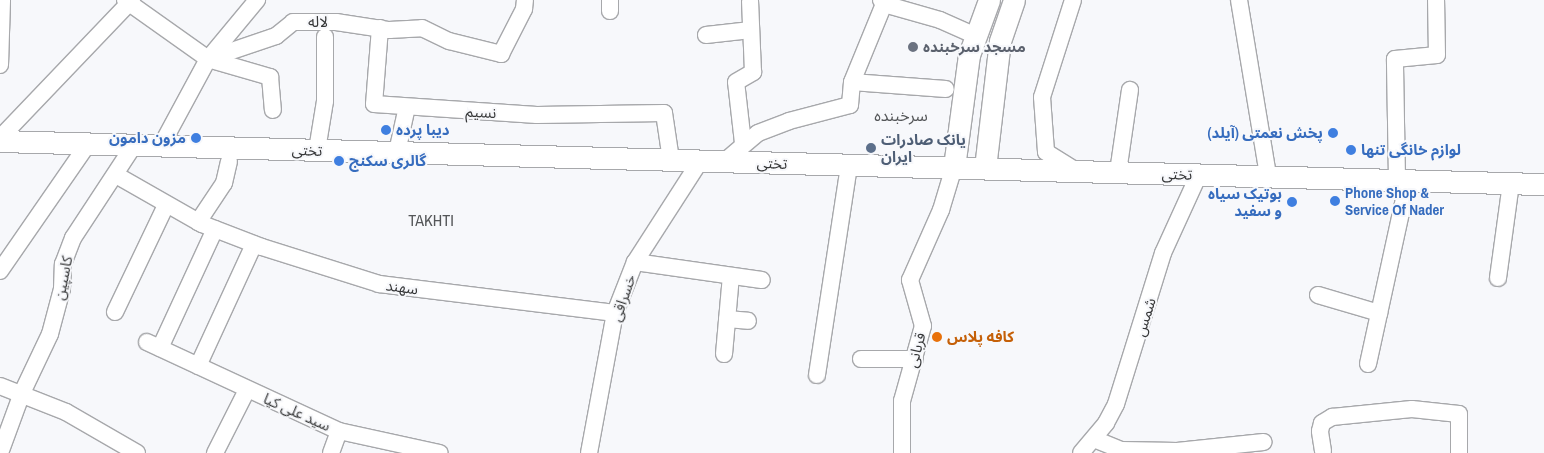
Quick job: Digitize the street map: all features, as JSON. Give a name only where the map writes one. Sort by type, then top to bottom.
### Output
[{"type":"main road","points":[[954,167],[960,115],[974,35],[989,0]]},
{"type":"main road","points":[[985,168],[1000,41],[1014,0]]},
{"type":"main road","points":[[960,115],[965,124],[976,128],[986,124],[991,115]]},
{"type":"main road","name":"تختی","points":[[0,140],[1544,184]]},
{"type":"street","points":[[0,65],[2,0]]},
{"type":"street","points":[[161,146],[208,59],[257,0]]},
{"type":"street","points":[[510,0],[525,4]]},
{"type":"street","points":[[1073,0],[1064,21],[1042,97],[1046,152],[1076,171]]},
{"type":"street","points":[[1239,0],[1268,176]]},
{"type":"street","points":[[1368,364],[1403,180],[1395,59],[1437,55],[1436,0]]},
{"type":"street","points":[[0,140],[129,1],[208,59],[270,77],[273,110]]},
{"type":"street","points":[[743,143],[736,82],[753,72],[750,2]]},
{"type":"street","points":[[726,161],[743,143],[789,121],[850,105],[852,82],[882,2],[909,6],[974,35]]},
{"type":"street","name":"لاله","points":[[208,59],[276,36],[293,22],[336,22],[380,28],[422,28],[449,41],[501,54],[525,4]]},
{"type":"street","name":"نسیم","points":[[380,28],[374,104],[407,108],[537,115],[664,113],[671,160]]},
{"type":"street","points":[[706,35],[751,30]]},
{"type":"street","points":[[317,150],[325,101],[325,37]]},
{"type":"street","points":[[852,82],[946,89]]},
{"type":"street","points":[[1118,172],[1130,90]]},
{"type":"street","points":[[397,152],[407,108]]},
{"type":"street","points":[[0,271],[88,144]]},
{"type":"street","name":"کاسپین","points":[[0,453],[22,393],[50,334],[62,289],[63,264],[73,238],[134,145]]},
{"type":"street","name":"خسراقی","points":[[589,453],[616,313],[636,262],[700,161]]},
{"type":"street","points":[[198,222],[224,183],[229,162]]},
{"type":"street","points":[[817,375],[849,165]]},
{"type":"street","name":"قربانی","points":[[902,453],[902,401],[923,326],[910,280],[941,210],[954,167]]},
{"type":"street","name":"شمس","points":[[1080,453],[1094,439],[1116,404],[1164,253],[1199,174]]},
{"type":"street","name":"سهند","points":[[116,175],[198,222],[254,244],[379,284],[616,313]]},
{"type":"street","points":[[1498,278],[1511,183]]},
{"type":"street","points":[[115,312],[166,205]]},
{"type":"street","name":"سید علی کیا","points":[[215,229],[154,345],[247,390],[339,431],[440,453]]},
{"type":"street","points":[[198,366],[254,244]]},
{"type":"street","points":[[636,262],[762,280]]},
{"type":"street","points":[[724,354],[731,276]]},
{"type":"street","points":[[1318,295],[1379,313]]},
{"type":"street","points":[[727,319],[748,321]]},
{"type":"street","points":[[861,359],[915,359]]},
{"type":"street","points":[[0,386],[22,393],[66,412],[137,453]]},
{"type":"street","points":[[215,453],[247,390]]},
{"type":"street","points":[[1323,451],[1320,430],[1322,423],[1332,417],[1412,410],[1458,414],[1458,453]]},
{"type":"street","points":[[331,453],[339,431]]},
{"type":"street","points":[[1094,439],[1121,450],[1168,452],[1264,442]]},
{"type":"place","name":"مسجد سرخبنده","points":[[913,47]]},
{"type":"place","name":"دیبا پرده","points":[[386,130]]},
{"type":"place","name":"پخش نعمتی (آیلد)","points":[[1333,133]]},
{"type":"place","name":"مزون دامون","points":[[196,138]]},
{"type":"place","name":"یانک صادرات ایران","points":[[871,148]]},
{"type":"place","name":"لوازم خانگی تنها","points":[[1351,150]]},
{"type":"place","name":"گالری سکنج","points":[[339,161]]},
{"type":"place","name":"Phone Shop & Service Of Nader","points":[[1335,201]]},
{"type":"place","name":"بوتیک سیاه و سفید","points":[[1292,202]]},
{"type":"place","name":"کافه پلاس","points":[[937,337]]},
{"type":"district","name":"سرخبنده","points":[[901,115]]},
{"type":"district","name":"TAKHTI","points":[[431,220]]}]
